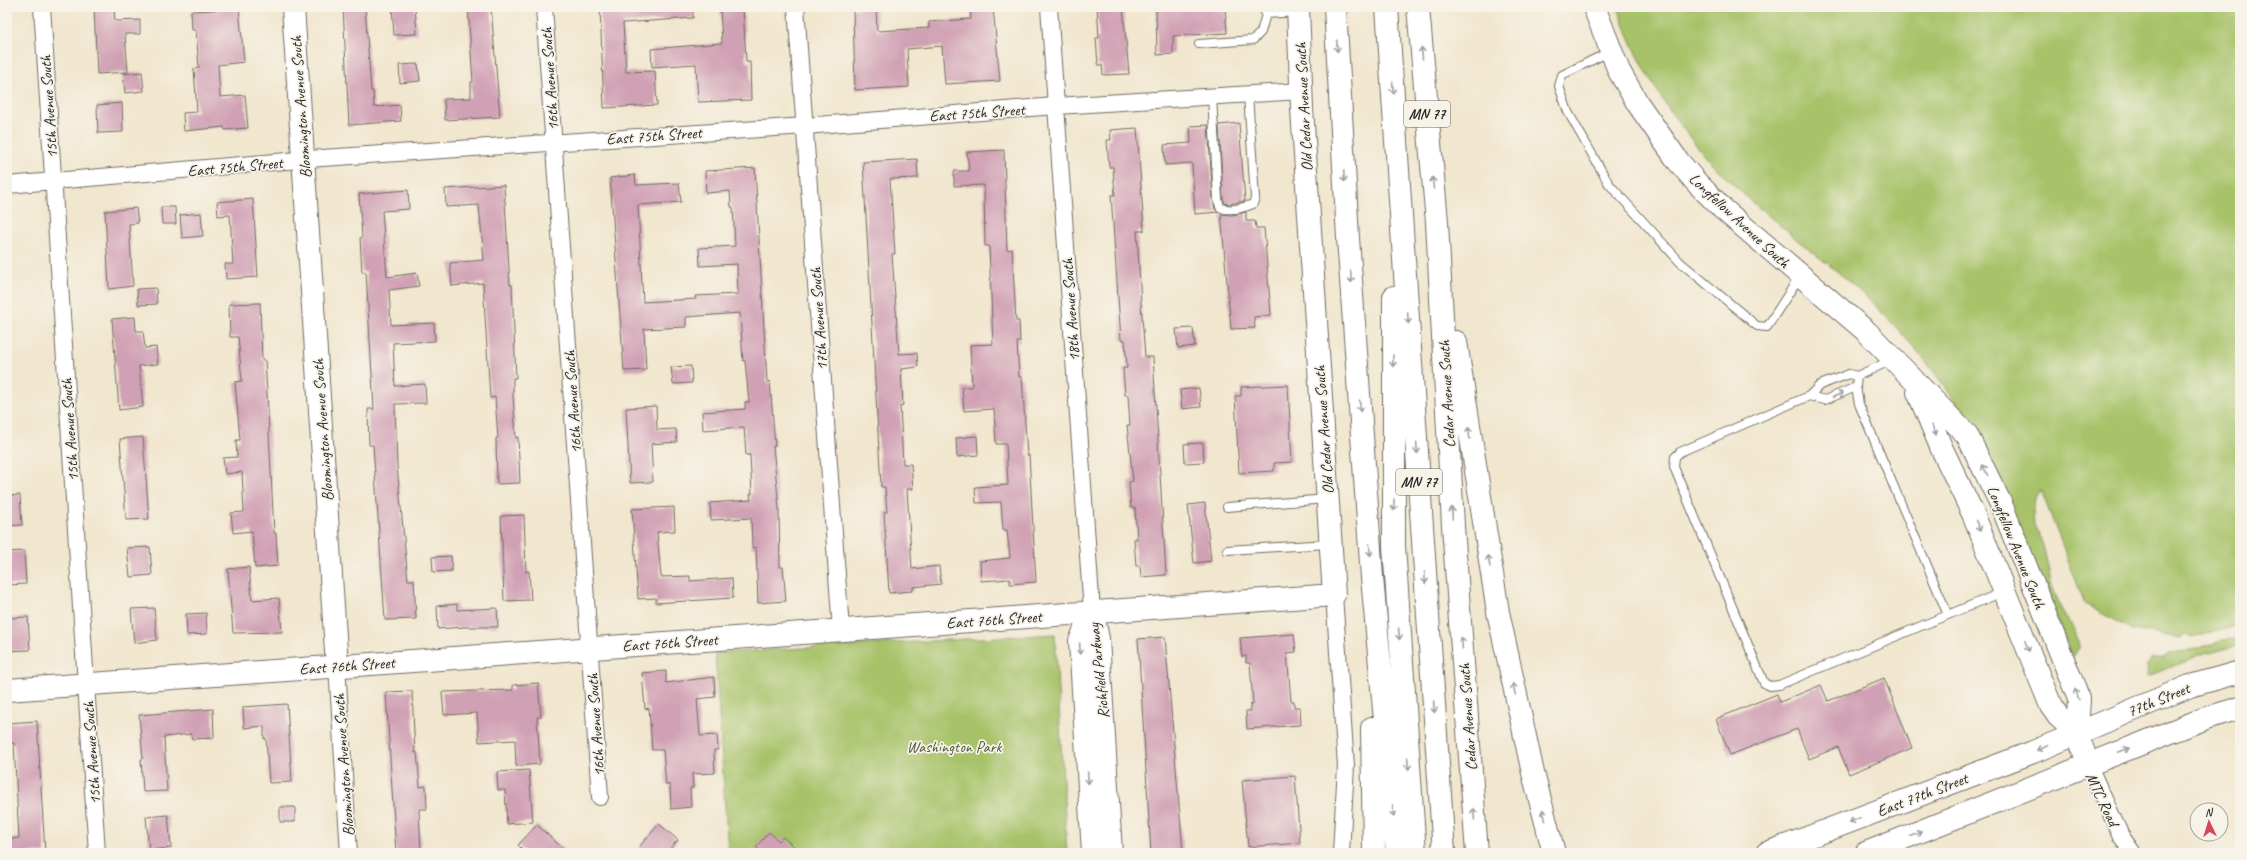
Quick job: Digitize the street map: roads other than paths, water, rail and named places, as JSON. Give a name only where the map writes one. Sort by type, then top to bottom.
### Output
[{"type":"main road","name":"Bloomington Avenue South","points":[[293,7],[337,666]]},
{"type":"main road","points":[[1335,7],[1348,238],[1372,577],[1397,853]]},
{"type":"main road","name":"Cedar Avenue South","points":[[1387,7],[1444,853]]},
{"type":"main road","name":"Cedar Avenue South","points":[[1418,7],[1436,222],[1453,526],[1477,853]]},
{"type":"main road","name":"Longfellow Avenue South","points":[[1594,7],[1611,51],[1638,104],[1678,161],[1723,209],[1867,332],[1967,435],[2001,504],[2079,699],[2077,733],[2088,764]]},
{"type":"main road","name":"Old Cedar Avenue South","points":[[1298,10],[1301,91],[1334,595]]},
{"type":"main road","points":[[1395,112],[1394,546],[1415,853]]},
{"type":"main road","points":[[1436,222],[1498,612],[1533,773],[1554,853]]},
{"type":"main road","name":"Longfellow Avenue South","points":[[1914,382],[1941,447],[1974,516],[2051,706],[2058,716],[2077,733]]},
{"type":"main road","points":[[1372,577],[1368,614],[1374,853]]},
{"type":"main road","name":"East 76th Street","points":[[7,690],[1334,595]]},
{"type":"main road","name":"Richfield Parkway","points":[[1092,612],[1080,641],[1093,853]]},
{"type":"main road","name":"Richfield Parkway","points":[[1092,612],[1098,638],[1111,853]]},
{"type":"main road","name":"77th Street","points":[[2077,733],[2190,686],[2240,672]]},
{"type":"main road","points":[[1866,853],[2206,718],[2240,708]]},
{"type":"main road","name":"East 77th Street","points":[[1766,853],[2033,752],[2077,733]]},
{"type":"street","name":"15th Avenue South","points":[[42,7],[97,853]]},
{"type":"street","name":"16th Avenue South","points":[[544,7],[600,797]]},
{"type":"street","name":"17th Avenue South","points":[[796,7],[841,630]]},
{"type":"street","name":"18th Avenue South","points":[[1049,7],[1092,612]]},
{"type":"street","name":"East 75th Street","points":[[7,185],[304,160],[805,126],[1056,106],[1301,91]]},
{"type":"street","name":"Old Cedar Avenue South","points":[[1334,595],[1346,766],[1341,853]]},
{"type":"street","name":"Bloomington Avenue South","points":[[337,666],[349,853]]},
{"type":"street","name":"MTC Road","points":[[2088,764],[2120,836],[2133,853]]},
{"type":"lane","points":[[1198,44],[1253,40],[1261,32],[1264,11],[1298,10]]},
{"type":"lane","points":[[1611,51],[1562,75],[1559,86],[1568,112],[1609,184],[1680,262],[1757,326],[1767,327],[1801,275]]},
{"type":"lane","points":[[1212,97],[1218,199],[1220,207],[1225,210],[1245,208],[1253,204],[1255,198],[1248,94]]},
{"type":"lane","points":[[1894,360],[1857,376],[1849,374],[1820,385],[1809,396],[1680,452],[1675,457],[1674,467],[1764,683],[1770,686],[1779,685],[2004,591]]},
{"type":"lane","points":[[1857,376],[1856,387],[1859,404],[1948,615]]},
{"type":"lane","points":[[1809,396],[1825,400],[1856,387]]},
{"type":"lane","points":[[1227,507],[1328,499]]},
{"type":"lane","points":[[1227,550],[1330,544]]},
{"type":"park label","name":"Washington Park","points":[[954,746]]}]
